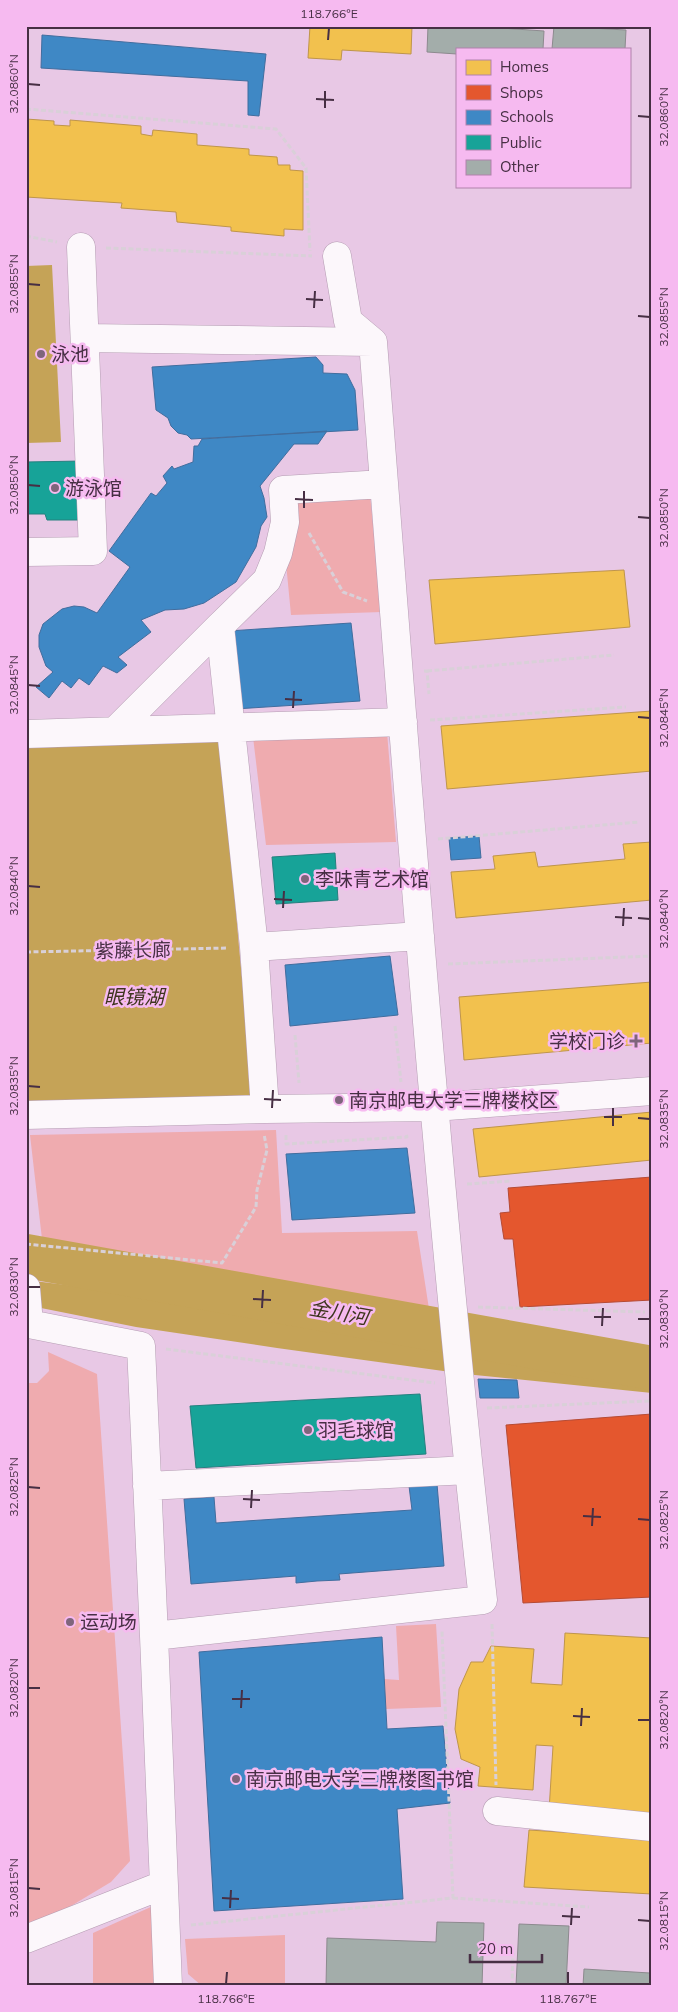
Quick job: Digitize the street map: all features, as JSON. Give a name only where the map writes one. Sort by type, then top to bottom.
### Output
[{"type":"lane","points":[[26,552],[93,551],[81,247]]},
{"type":"lane","points":[[154,1636],[483,1600],[457,1359],[434,1107],[373,342],[348,320],[337,256]]},
{"type":"lane","points":[[85,338],[373,342]]},
{"type":"lane","points":[[115,731],[267,580],[278,553],[285,522],[283,490],[384,484]]},
{"type":"lane","points":[[220,626],[230,727],[242,947],[265,1109]]},
{"type":"lane","points":[[26,734],[403,722]]},
{"type":"lane","points":[[242,947],[420,936]]},
{"type":"lane","points":[[26,1115],[434,1107],[652,1091]]},
{"type":"lane","points":[[27,1312],[140,1346],[154,1636],[165,1927],[171,1983]]},
{"type":"lane","points":[[147,1486],[469,1470]]},
{"type":"lane","points":[[497,1811],[652,1827]]},
{"type":"lane","points":[[26,1939],[164,1885]]},
{"type":"path","points":[[26,109],[276,130],[306,168],[311,256]]},
{"type":"path","points":[[81,247],[337,256]]},
{"type":"path","points":[[284,512],[304,526],[316,543],[343,592],[394,610]]},
{"type":"path","points":[[427,671],[614,655]]},
{"type":"path","points":[[430,720],[626,707]]},
{"type":"path","points":[[440,839],[639,822]]},
{"type":"path","name":"紫藤长廊","points":[[26,952],[242,947]]},
{"type":"path","points":[[422,965],[652,956]]},
{"type":"path","points":[[295,1035],[302,1109]]},
{"type":"path","points":[[26,1244],[222,1263],[256,1207],[257,1190],[266,1150],[264,1133],[265,1109]]},
{"type":"path","points":[[441,1186],[511,1181]]},
{"type":"path","points":[[453,1312],[645,1312]]},
{"type":"path","points":[[140,1346],[461,1398],[649,1401]]},
{"type":"path","points":[[483,1600],[492,1622],[497,1811]]},
{"type":"path","points":[[440,1605],[453,1898]]},
{"type":"path","points":[[165,1927],[453,1898],[589,1907]]},
{"type":"path","points":[[512,1986],[513,1953]]},
{"type":"shaded area","points":[[370,495],[382,612],[291,615],[286,563],[295,500]]},
{"type":"shaded area","points":[[387,732],[396,842],[266,845],[253,737]]},
{"type":"shaded area","points":[[276,1130],[282,1233],[417,1231],[431,1322],[45,1265],[30,1135]]},
{"type":"shaded area","name":"运动场","points":[[48,1352],[97,1374],[130,1861],[111,1882],[26,1933],[26,1383],[37,1383],[49,1371]]},
{"type":"shaded area","points":[[436,1624],[441,1707],[386,1709],[384,1679],[399,1680],[396,1626]]},
{"type":"shaded area","points":[[153,1906],[157,1986],[93,1986],[93,1933]]},
{"type":"shaded area","points":[[285,1935],[285,1986],[202,1986],[188,1974],[185,1939]]},
{"type":"water","name":"泳池","points":[[52,265],[61,442],[26,443],[26,266]]},
{"type":"water","name":"眼镜湖","points":[[221,734],[254,1102],[26,1106],[26,740]]},
{"type":"water","points":[[26,1280],[203,1302],[550,1354],[652,1366],[652,1393],[465,1374],[136,1327],[26,1305]]},
{"type":"building: Homes","points":[[310,26],[412,26],[411,54],[342,50],[341,60],[308,58]]},
{"type":"building: Homes","points":[[26,119],[54,121],[54,125],[70,126],[70,120],[141,126],[141,134],[152,136],[153,130],[197,134],[197,145],[249,149],[249,155],[277,157],[278,165],[290,165],[290,170],[303,171],[303,230],[284,229],[284,236],[231,231],[231,227],[177,222],[176,212],[121,208],[122,203],[26,197]]},
{"type":"building: Homes","points":[[624,570],[630,627],[435,644],[429,580]]},
{"type":"building: Homes","points":[[652,711],[652,771],[447,789],[441,726]]},
{"type":"building: Homes","points":[[652,842],[652,900],[456,918],[451,872],[495,869],[493,856],[535,852],[538,867],[625,859],[623,844]]},
{"type":"building: Homes","points":[[652,982],[652,1043],[464,1060],[459,997]]},
{"type":"building: Homes","points":[[652,1112],[652,1160],[479,1177],[473,1129]]},
{"type":"building: Homes","points":[[565,1633],[652,1638],[652,1817],[549,1811],[553,1746],[536,1745],[533,1790],[478,1786],[480,1767],[461,1759],[455,1729],[459,1689],[471,1662],[483,1662],[491,1646],[534,1649],[531,1683],[562,1685]]},
{"type":"building: Homes","points":[[529,1830],[652,1838],[652,1894],[524,1887]]},
{"type":"building: Shops","points":[[652,1177],[652,1300],[520,1307],[513,1239],[504,1239],[500,1213],[510,1212],[508,1188]]},
{"type":"building: Shops","points":[[652,1414],[652,1597],[523,1603],[506,1425]]},
{"type":"building: Schools","points":[[42,35],[266,54],[259,116],[248,115],[248,81],[41,68]]},
{"type":"building: Schools","points":[[316,357],[323,365],[323,373],[347,374],[355,390],[358,430],[191,439],[187,435],[178,433],[171,426],[168,418],[156,410],[152,367]]},
{"type":"building: Schools","points":[[327,431],[318,444],[294,444],[260,486],[267,517],[261,526],[256,547],[236,582],[204,603],[184,609],[165,610],[141,620],[151,632],[118,657],[127,665],[117,673],[103,666],[89,685],[79,678],[71,688],[62,681],[49,698],[36,687],[53,672],[46,666],[39,647],[39,635],[43,624],[62,609],[74,606],[84,607],[97,613],[130,567],[109,551],[151,493],[156,496],[167,483],[163,476],[172,466],[174,469],[193,462],[194,446],[198,446],[202,439]]},
{"type":"building: Schools","points":[[351,623],[360,701],[235,709],[228,631]]},
{"type":"building: Schools","points":[[479,836],[481,858],[451,860],[449,838]]},
{"type":"building: Schools","points":[[390,956],[398,1015],[290,1026],[285,965]]},
{"type":"building: Schools","points":[[407,1148],[415,1213],[292,1220],[286,1154]]},
{"type":"building: Schools","points":[[478,1379],[517,1380],[519,1398],[480,1398]]},
{"type":"building: Schools","points":[[437,1484],[444,1566],[339,1574],[340,1580],[296,1583],[296,1576],[191,1584],[184,1499],[214,1497],[216,1523],[412,1510],[409,1486]]},
{"type":"building: Schools","points":[[382,1637],[387,1729],[443,1726],[450,1803],[397,1809],[403,1899],[214,1911],[199,1652]]},
{"type":"building: Public","name":"游泳馆","points":[[82,461],[87,520],[47,520],[45,514],[26,514],[26,462]]},
{"type":"building: Public","name":"李味青艺术馆","points":[[335,853],[338,900],[276,904],[272,857]]},
{"type":"building: Public","name":"羽毛球馆","points":[[420,1394],[426,1454],[196,1468],[190,1406]]},
{"type":"building: Other","points":[[428,26],[472,26],[544,31],[543,48],[456,48],[456,54],[427,52]]},
{"type":"building: Other","points":[[554,26],[626,30],[625,48],[552,48]]},
{"type":"building: Other","points":[[437,1922],[484,1923],[482,1986],[326,1986],[327,1938],[436,1942]]},
{"type":"building: Other","points":[[519,1924],[569,1926],[566,1986],[516,1986]]},
{"type":"building: Other","points":[[584,1969],[650,1973],[650,1986],[583,1986]]},
{"type":"waterway","name":"金川河","points":[[26,1256],[652,1368]]},
{"type":"place","name":"泳池","points":[[41,354]]},
{"type":"place","name":"游泳馆","points":[[55,488]]},
{"type":"place","name":"李味青艺术馆","points":[[305,879]]},
{"type":"place","name":"学校门诊","points":[[636,1041]]},
{"type":"place","name":"南京邮电大学三牌楼校区","points":[[339,1100]]},
{"type":"place","name":"羽毛球馆","points":[[308,1430]]},
{"type":"place","name":"运动场","points":[[70,1622]]},
{"type":"place","name":"南京邮电大学三牌楼图书馆","points":[[236,1779]]}]
